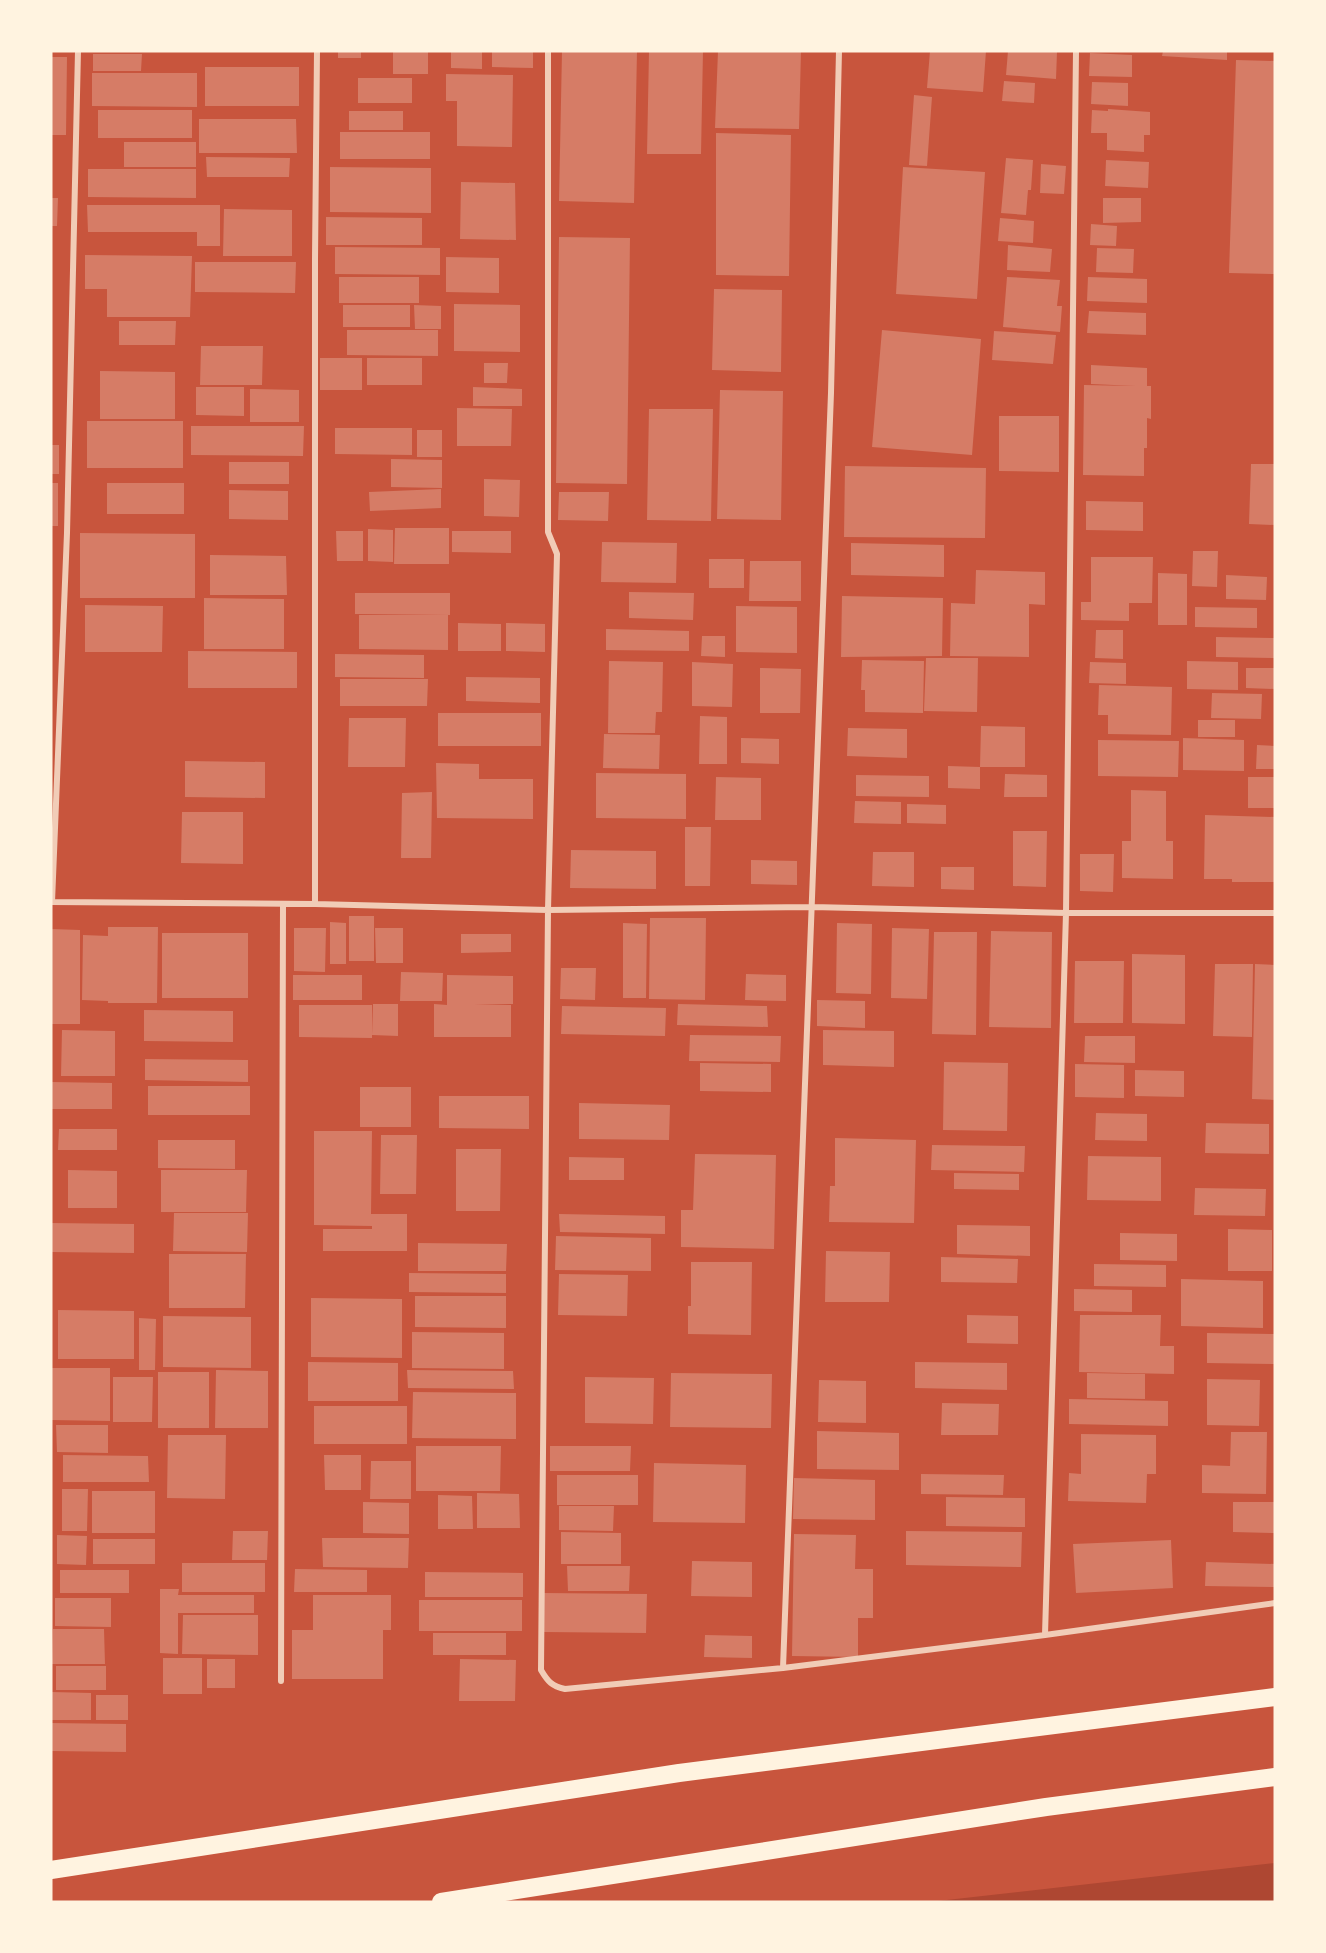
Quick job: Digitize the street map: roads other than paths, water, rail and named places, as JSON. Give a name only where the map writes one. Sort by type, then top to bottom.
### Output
[{"type":"highway","points":[[51,1870],[679,1773],[1275,1697]]},
{"type":"highway","points":[[441,1902],[1046,1807],[1275,1777]]},
{"type":"street","points":[[78,51],[67,533],[51,902],[315,904],[549,910],[812,907],[1066,913],[1275,913]]},
{"type":"street","points":[[315,904],[317,51]]},
{"type":"street","points":[[548,51],[548,532],[557,554],[549,910],[541,1670],[553,1686],[565,1689],[783,1668],[1275,1603]]},
{"type":"street","points":[[783,1668],[831,393],[839,51]]},
{"type":"street","points":[[1045,1635],[1066,913],[1076,51]]},
{"type":"street","points":[[281,1681],[283,904]]}]
